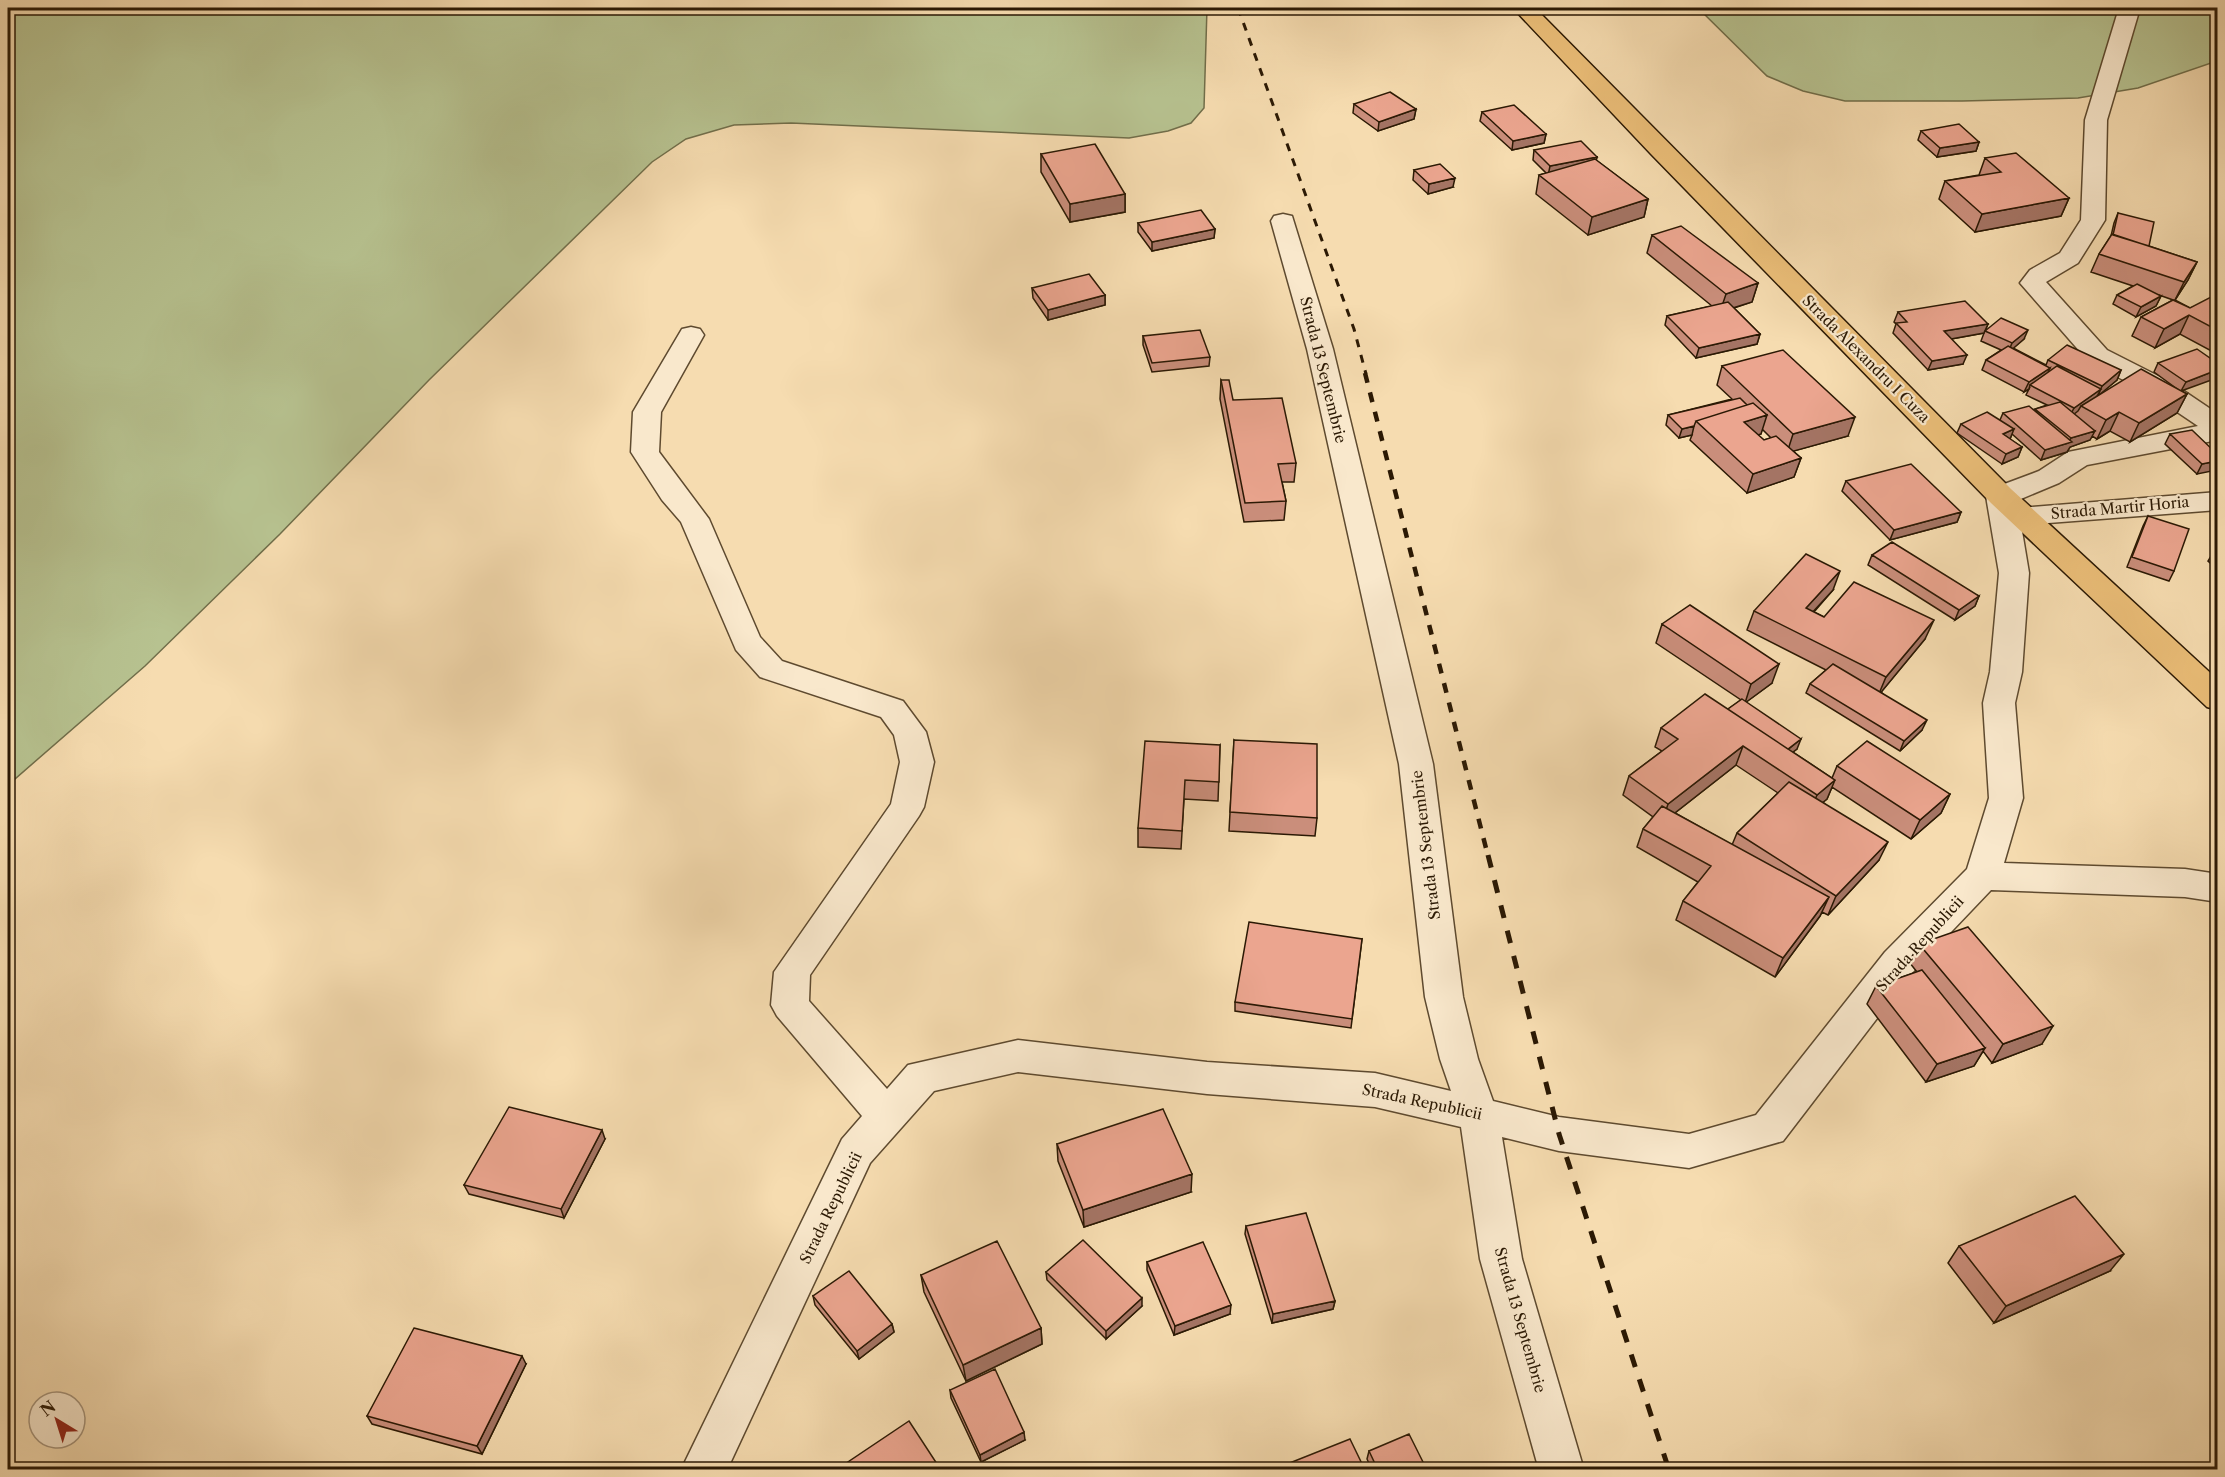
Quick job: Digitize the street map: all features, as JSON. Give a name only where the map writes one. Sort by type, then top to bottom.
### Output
[{"type":"main road","name":"Strada Alexandru I Cuza","points":[[1524,8],[1659,149],[2011,506],[2217,699]]},
{"type":"street","points":[[2129,8],[2096,120],[2093,220],[2068,258],[2039,275],[2033,283],[2098,356],[2162,388],[2213,424],[2210,433],[2078,458],[2011,506],[2014,573],[2006,672],[1999,703],[2007,798],[1983,876],[2185,883],[2217,888]]},
{"type":"street","name":"Strada 13 Septembrie","points":[[1283,221],[1320,349],[1416,764],[1444,997],[1459,1059],[1478,1113],[1501,1259],[1562,1470]]},
{"type":"street","points":[[692,335],[647,412],[645,452],[672,493],[694,519],[747,642],[771,669],[892,709],[910,732],[917,762],[907,807],[792,972],[790,1005],[887,1117]]},
{"type":"street","name":"Strada Martir Horia","points":[[2011,506],[2217,501]]},
{"type":"street","name":"Strada Republicii","points":[[703,1470],[856,1151],[922,1077],[1018,1056],[1207,1078],[1375,1090],[1559,1134],[1689,1151],[1769,1129],[1898,963],[1983,876]]},
{"type":"green space","points":[[8,8],[1207,8],[1204,108],[1191,123],[1168,131],[1129,138],[791,123],[734,125],[686,139],[652,162],[429,380],[280,534],[145,666],[8,785]]},
{"type":"green space","points":[[1698,8],[2217,8],[2217,61],[2138,88],[2078,98],[1845,101],[1803,91],[1767,76]]},
{"type":"building","points":[[1390,92],[1416,109],[1379,122],[1354,104]]},
{"type":"building","points":[[1514,105],[1546,134],[1513,141],[1482,112]]},
{"type":"building","points":[[1959,124],[1979,142],[1940,148],[1921,131]]},
{"type":"building","points":[[1581,141],[1597,157],[1550,166],[1534,150]]},
{"type":"building","points":[[1095,144],[1125,194],[1070,204],[1041,154]]},
{"type":"building","points":[[2016,153],[2069,198],[1982,214],[1945,181],[2001,172],[1985,158]]},
{"type":"building","points":[[1595,159],[1648,199],[1592,217],[1539,175]]},
{"type":"building","points":[[1440,164],[1455,178],[1429,184],[1414,170]]},
{"type":"building","points":[[1201,210],[1215,229],[1152,242],[1138,223]]},
{"type":"building","points":[[2118,213],[2154,222],[2149,246],[2113,235]]},
{"type":"building","points":[[1681,226],[1758,283],[1726,294],[1652,235]]},
{"type":"building","points":[[2112,234],[2197,262],[2184,282],[2099,254]]},
{"type":"building","points":[[1089,274],[1105,295],[1048,310],[1032,288]]},
{"type":"building","points":[[2137,284],[2161,296],[2141,307],[2117,295]]},
{"type":"building","points":[[2211,297],[2217,300],[2217,330],[2189,315],[2164,329],[2141,317],[2173,300],[2190,308]]},
{"type":"building","points":[[1965,301],[1988,324],[1944,331],[1967,355],[1932,361],[1896,323],[1907,322],[1898,312]]},
{"type":"building","points":[[1728,302],[1760,334],[1699,348],[1667,316]]},
{"type":"building","points":[[2001,318],[2028,330],[2012,343],[1985,331]]},
{"type":"building","points":[[1200,330],[1210,357],[1152,363],[1143,336]]},
{"type":"building","points":[[2067,345],[2121,370],[2102,386],[2048,360]]},
{"type":"building","points":[[2008,346],[2050,368],[2029,382],[1986,360]]},
{"type":"building","points":[[2197,349],[2217,363],[2217,370],[2186,382],[2158,363]]},
{"type":"building","points":[[1783,350],[1855,417],[1793,434],[1722,366]]},
{"type":"building","points":[[2057,366],[2101,389],[2074,408],[2030,385]]},
{"type":"building","points":[[2141,369],[2187,394],[2139,423],[2119,412],[2106,420],[2081,406]]},
{"type":"building","points":[[1221,380],[1229,380],[1233,400],[1282,398],[1296,463],[1278,464],[1286,501],[1245,503]]},
{"type":"building","points":[[1740,398],[1747,405],[1696,421],[1694,426],[1682,429],[1668,415]]},
{"type":"building","points":[[2060,402],[2095,431],[2071,438],[2035,409]]},
{"type":"building","points":[[1753,403],[1767,415],[1744,422],[1764,440],[1776,436],[1801,458],[1753,474],[1696,421]]},
{"type":"building","points":[[2029,406],[2072,442],[2045,450],[2003,413]]},
{"type":"building","points":[[1987,412],[2014,429],[2003,434],[2022,447],[2006,454],[1961,424]]},
{"type":"building","points":[[2192,430],[2217,454],[2217,461],[2202,464],[2170,434]]},
{"type":"building","points":[[1911,464],[1961,512],[1894,530],[1846,481]]},
{"type":"building","points":[[2148,516],[2189,529],[2174,571],[2132,557]]},
{"type":"building","points":[[1892,542],[1979,596],[1959,610],[1872,555]]},
{"type":"building","points":[[1806,554],[1840,571],[1806,608],[1824,617],[1854,582],[1934,620],[1886,677],[1754,611]]},
{"type":"building","points":[[1690,605],[1779,664],[1751,684],[1662,624]]},
{"type":"building","points":[[1833,664],[1927,720],[1904,741],[1810,684]]},
{"type":"building","points":[[1705,694],[1835,780],[1817,795],[1743,746],[1668,804],[1629,776],[1678,739],[1661,728]]},
{"type":"building","points":[[1742,699],[1801,739],[1788,749],[1728,709]]},
{"type":"building","points":[[1234,740],[1317,744],[1317,818],[1230,812]]},
{"type":"building","points":[[1145,741],[1220,745],[1219,782],[1185,780],[1182,831],[1138,828]]},
{"type":"building","points":[[1867,741],[1950,794],[1920,820],[1837,766]]},
{"type":"building","points":[[1789,782],[1888,842],[1836,896],[1737,833]]},
{"type":"building","points":[[1662,806],[1829,897],[1783,958],[1683,901],[1711,866],[1643,829]]},
{"type":"building","points":[[1249,922],[1362,939],[1352,1019],[1235,1002]]},
{"type":"building","points":[[1968,927],[2053,1026],[2003,1044],[1919,944]]},
{"type":"building","points":[[1922,970],[1985,1048],[1937,1064],[1876,986]]},
{"type":"building","points":[[509,1107],[602,1130],[561,1209],[464,1185]]},
{"type":"building","points":[[1163,1109],[1192,1174],[1083,1210],[1057,1144]]},
{"type":"building","points":[[2075,1196],[2124,1254],[2006,1306],[1959,1246]]},
{"type":"building","points":[[1306,1213],[1335,1301],[1273,1314],[1246,1226]]},
{"type":"building","points":[[1083,1240],[1142,1298],[1106,1331],[1046,1272]]},
{"type":"building","points":[[997,1241],[1041,1328],[963,1365],[921,1275]]},
{"type":"building","points":[[1203,1242],[1231,1305],[1175,1326],[1147,1262]]},
{"type":"building","points":[[849,1271],[892,1324],[857,1351],[813,1296]]},
{"type":"building","points":[[414,1328],[522,1356],[477,1446],[367,1416]]},
{"type":"building","points":[[995,1369],[1024,1432],[980,1455],[950,1390]]},
{"type":"building","points":[[909,1421],[941,1470],[836,1470]]},
{"type":"building","points":[[1409,1434],[1427,1470],[1378,1470],[1369,1451]]},
{"type":"building","points":[[1350,1439],[1365,1470],[1272,1470]]},
{"type":"railway","points":[[1238,8],[1354,329],[1366,374]]},
{"type":"railway","points":[[1365,373],[1488,856]]},
{"type":"railway","points":[[1488,855],[1559,1134],[1669,1470]]}]
